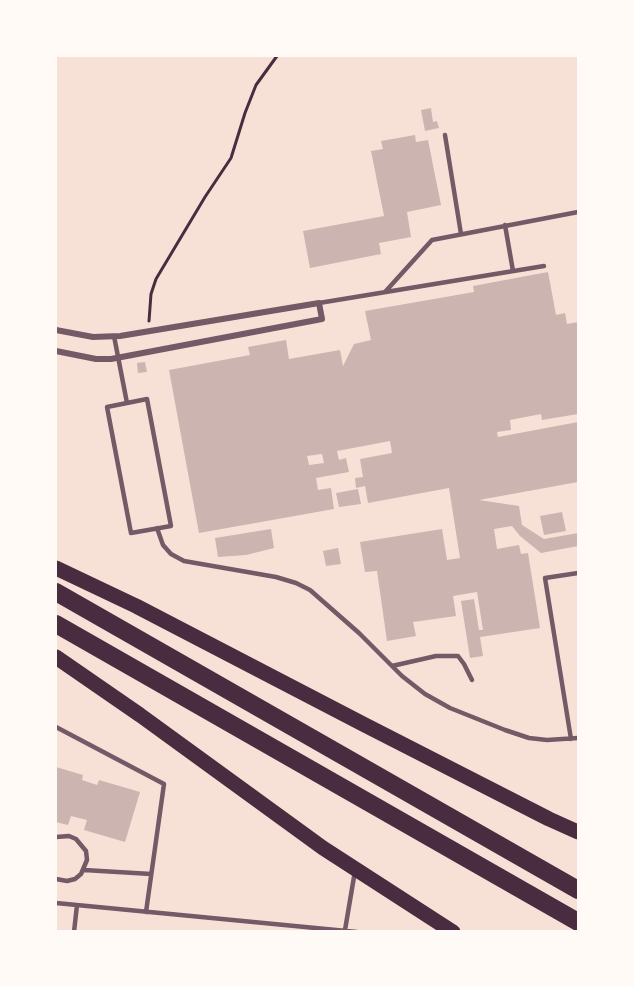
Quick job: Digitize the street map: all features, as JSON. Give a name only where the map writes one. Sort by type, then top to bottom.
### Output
[{"type":"highway","points":[[56,592],[579,890]]},
{"type":"highway","points":[[56,624],[579,922]]},
{"type":"main road","points":[[56,568],[136,606],[373,730],[579,832]]},
{"type":"main road","points":[[56,657],[140,714],[355,869],[453,932]]},
{"type":"street","points":[[56,330],[93,337],[114,336],[319,303],[322,319],[119,358],[96,360],[56,351]]},
{"type":"lane","points":[[445,135],[461,234]]},
{"type":"lane","points":[[385,292],[432,240],[579,212]]},
{"type":"lane","points":[[505,225],[513,271]]},
{"type":"lane","points":[[319,303],[544,266]]},
{"type":"lane","points":[[114,336],[127,403]]},
{"type":"lane","points":[[147,399],[171,526],[131,533],[107,407],[127,403],[147,399]]},
{"type":"lane","points":[[157,528],[163,545],[171,554],[184,561],[276,577],[296,582],[310,590],[425,694],[450,708],[529,738],[547,740],[579,738]]},
{"type":"lane","points":[[571,739],[545,578],[579,573]]},
{"type":"lane","points":[[392,666],[436,656],[458,656],[472,680]]},
{"type":"lane","points":[[56,727],[164,784],[146,912]]},
{"type":"lane","points":[[56,837],[69,836],[76,839],[86,851],[87,860],[84,870],[75,879],[67,881],[56,879]]},
{"type":"lane","points":[[345,930],[355,869]]},
{"type":"lane","points":[[84,870],[151,874]]},
{"type":"lane","points":[[56,903],[357,932]]},
{"type":"lane","points":[[74,932],[77,905]]},
{"type":"path","points":[[149,332],[148,311],[156,279],[231,158],[256,85],[277,56]]},
{"type":"building","points":[[431,108],[433,122],[437,121],[439,128],[425,131],[421,110]]},
{"type":"building","points":[[415,135],[416,142],[428,140],[441,205],[407,212],[411,237],[379,243],[381,254],[310,268],[303,231],[384,216],[371,151],[383,149],[381,141]]},
{"type":"building","points":[[548,272],[556,315],[565,313],[567,324],[578,322],[578,414],[542,420],[541,414],[510,420],[511,430],[497,432],[498,437],[578,422],[578,482],[479,500],[519,506],[522,525],[544,539],[578,533],[578,546],[541,553],[520,536],[512,526],[494,529],[497,549],[519,545],[521,554],[528,553],[540,628],[480,637],[483,656],[470,658],[461,601],[474,599],[479,630],[483,630],[477,592],[453,596],[456,616],[413,622],[416,636],[387,641],[377,571],[365,572],[360,542],[442,529],[447,560],[460,558],[449,488],[368,503],[365,486],[356,488],[355,478],[363,477],[360,459],[392,453],[390,441],[337,451],[339,460],[346,458],[349,472],[316,478],[318,490],[331,488],[334,509],[199,533],[169,370],[250,355],[248,347],[286,340],[289,359],[340,350],[343,366],[354,344],[371,340],[365,311],[474,292],[473,286]],"holes":[[[322,454],[324,463],[309,465],[307,456]]]},
{"type":"building","points":[[145,362],[147,372],[138,373],[137,363]]},
{"type":"building","points":[[358,489],[361,504],[339,507],[336,493]]},
{"type":"building","points":[[562,512],[566,531],[544,535],[540,516]]},
{"type":"building","points":[[271,529],[274,548],[246,555],[218,557],[215,538]]},
{"type":"building","points":[[338,548],[341,564],[326,566],[323,551]]},
{"type":"building","points":[[56,767],[83,775],[82,780],[97,785],[99,780],[140,792],[125,842],[84,830],[87,820],[71,816],[68,825],[56,822]]}]
